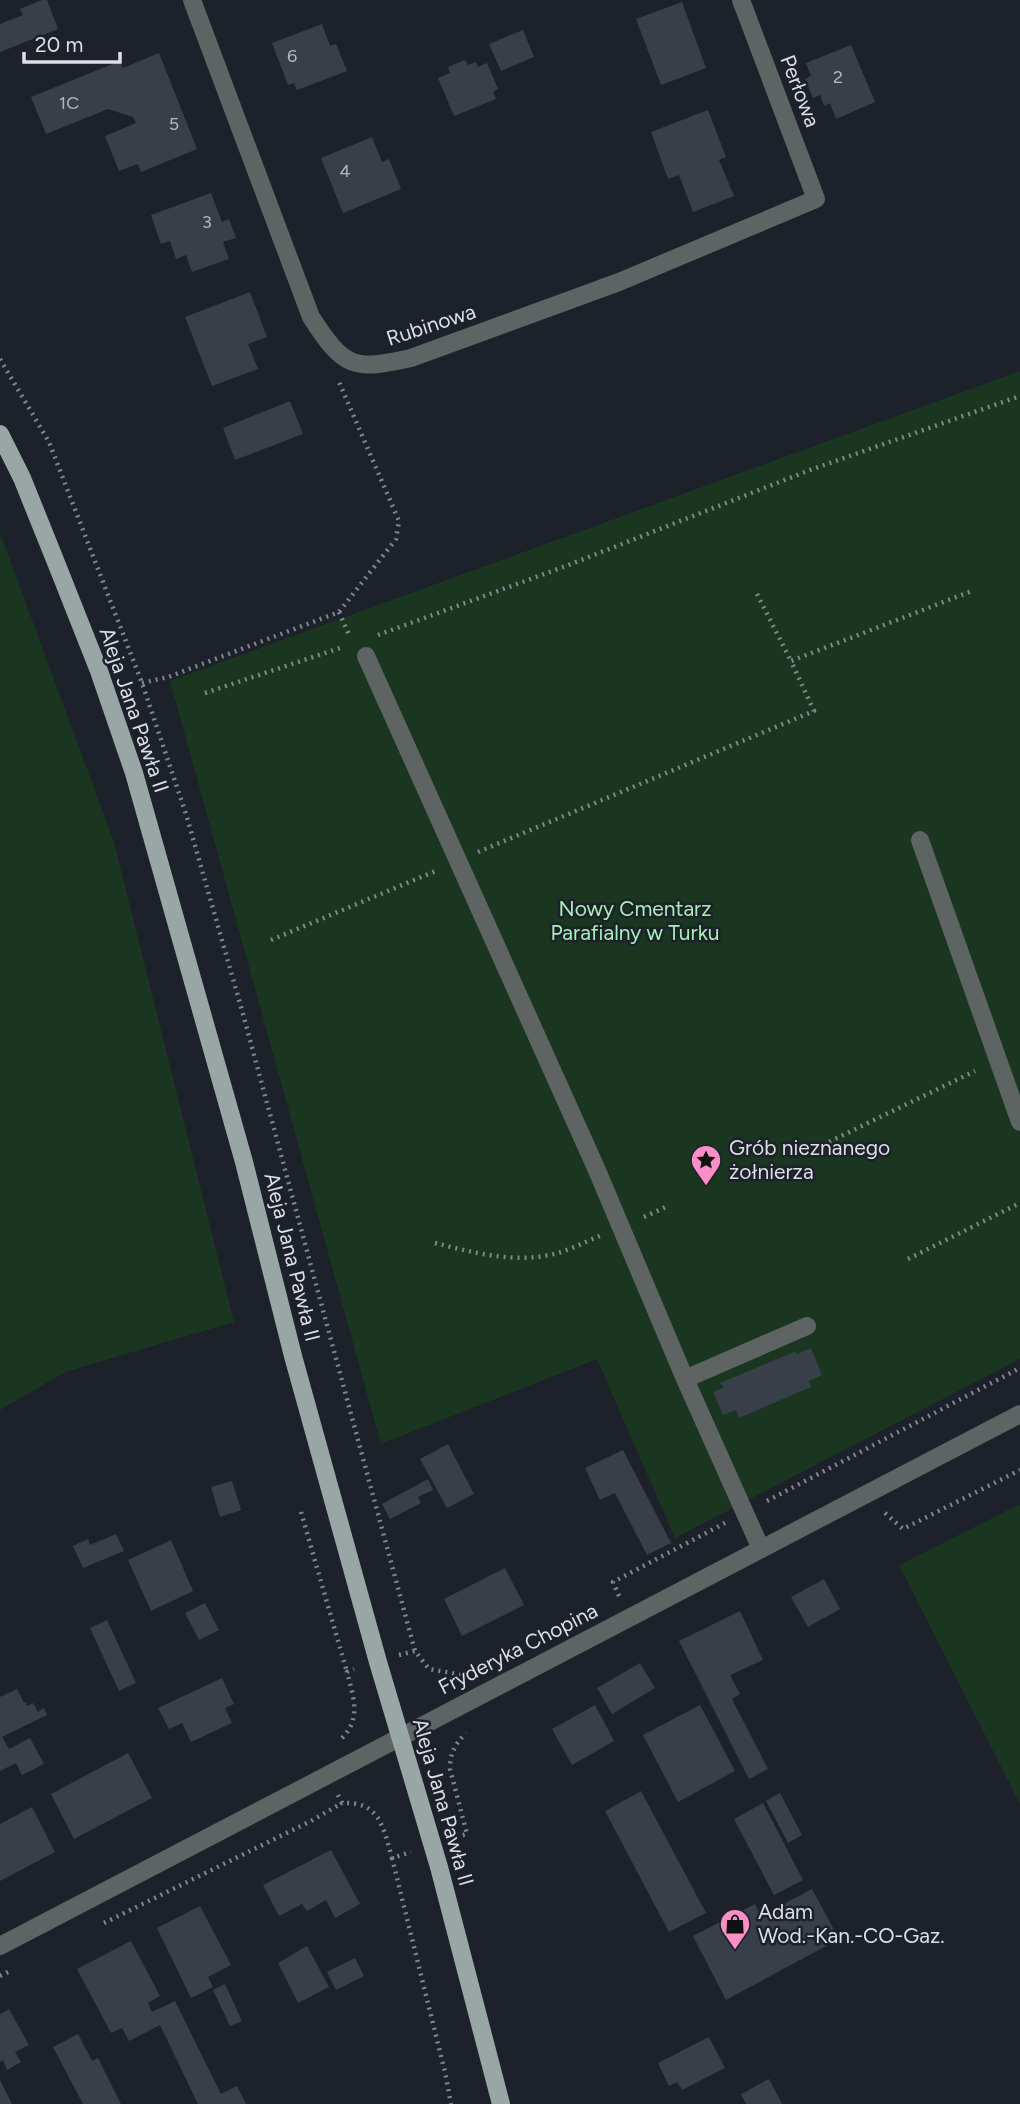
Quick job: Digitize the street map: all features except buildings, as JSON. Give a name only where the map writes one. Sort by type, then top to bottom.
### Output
[{"type":"main road","name":"Aleja Jana Pawła II","points":[[0,434],[22,478],[99,671],[134,773],[240,1148],[293,1356],[439,1867],[501,2104]]},
{"type":"street","name":"Rubinowa","points":[[192,0],[311,317],[327,343],[346,361],[375,366],[411,358],[619,282],[816,199]]},
{"type":"street","name":"Perłowa","points":[[741,0],[816,199]]},
{"type":"street","points":[[366,648],[761,1549]]},
{"type":"street","points":[[920,840],[1020,1122]]},
{"type":"street","points":[[685,1379],[807,1326]]},
{"type":"street","name":"Fryderyka Chopina","points":[[0,1946],[1020,1414]]},
{"type":"path","points":[[0,359],[49,442],[142,682],[186,814],[243,1014],[415,1651]]},
{"type":"path","points":[[142,682],[168,677],[338,612],[396,539],[399,521],[338,382]]},
{"type":"path","points":[[366,648],[810,470],[1020,396]]},
{"type":"path","points":[[791,661],[972,592]]},
{"type":"path","points":[[271,940],[814,711],[757,594]]},
{"type":"path","points":[[205,693],[353,644]]},
{"type":"path","points":[[804,1154],[998,1060]]},
{"type":"path","points":[[908,1259],[1020,1203]]},
{"type":"path","points":[[435,1243],[478,1254],[547,1256],[621,1227]]},
{"type":"path","points":[[883,1511],[903,1530],[1020,1470]]},
{"type":"path","points":[[301,1512],[347,1672]]},
{"type":"path","points":[[104,1923],[311,1821],[342,1803]]},
{"type":"path","points":[[391,1858],[451,2104]]},
{"type":"path","points":[[0,1976],[22,1965]]},
{"type":"green space","name":"Nowy Cmentarz Parafialny w Turku","points":[[1020,371],[1020,1359],[675,1538],[597,1359],[381,1444],[170,681]]},
{"type":"green space","points":[[0,533],[114,842],[234,1322],[65,1372],[0,1410]]},
{"type":"green space","points":[[1020,1504],[1020,1804],[899,1565]]},
{"type":"place","name":"Grób nieznanego żołnierza","points":[[706,1187]]},
{"type":"place","name":"Adam Wod.-Kan.-CO-Gaz.","points":[[735,1951]]}]
